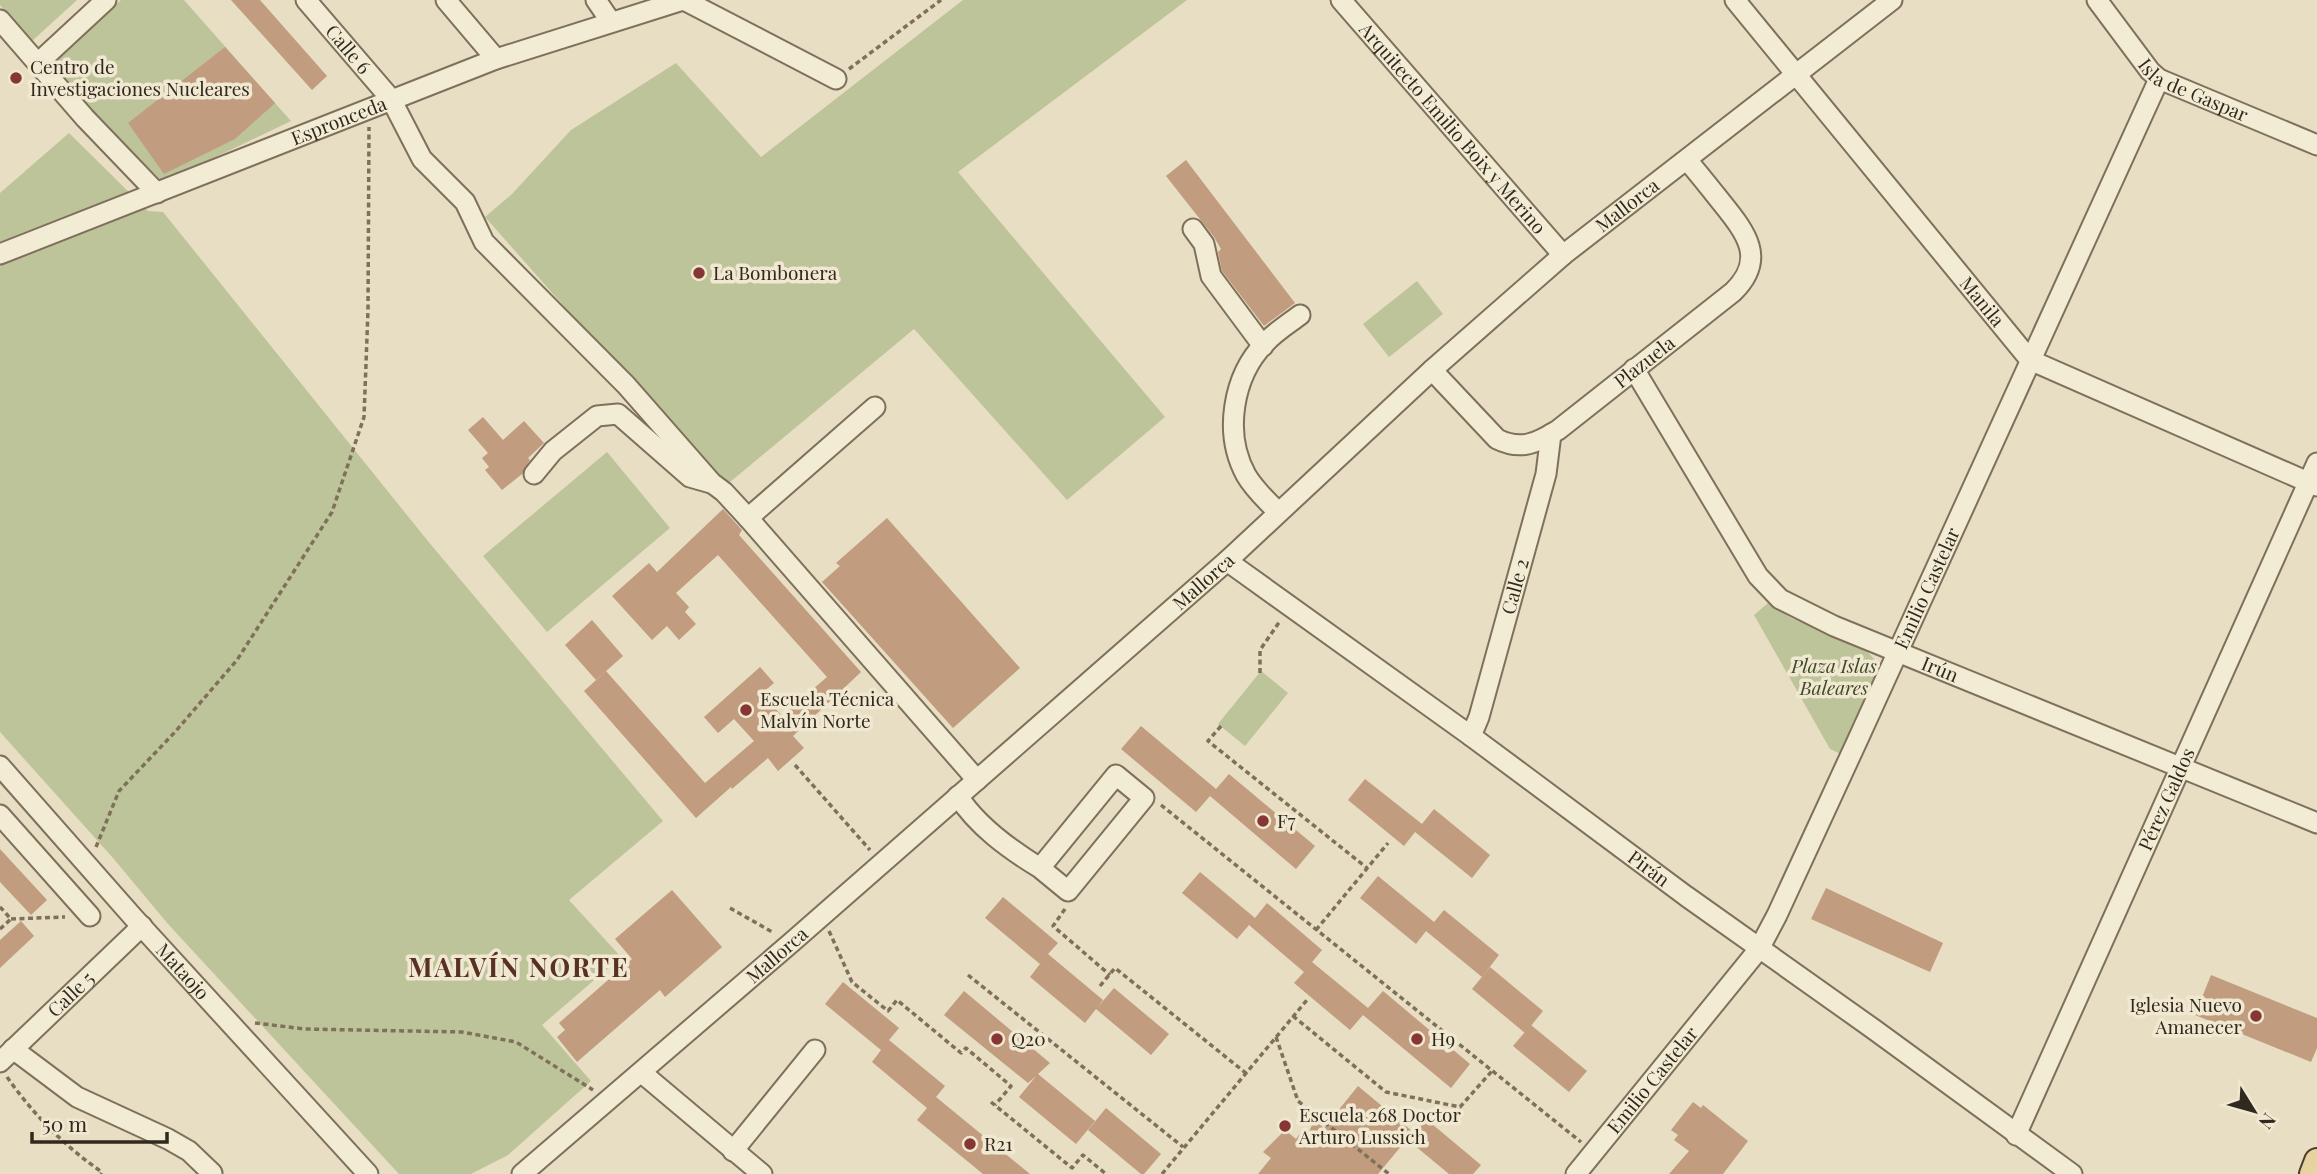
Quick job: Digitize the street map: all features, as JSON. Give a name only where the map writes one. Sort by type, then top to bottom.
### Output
[{"type":"main road","points":[[2312,1174],[2317,1161]]},
{"type":"street","points":[[38,62],[106,0]]},
{"type":"street","name":"Calle 6","points":[[306,0],[391,99],[422,159],[465,202],[484,242],[626,385],[712,483]]},
{"type":"street","points":[[446,0],[496,59]]},
{"type":"street","points":[[596,0],[611,22]]},
{"type":"street","points":[[683,0],[836,79]]},
{"type":"street","name":"Espronceda","points":[[0,254],[496,59],[683,0]]},
{"type":"street","name":"Arquitecto Emilio Boix y Merino","points":[[1341,0],[1563,256]]},
{"type":"street","name":"Manila","points":[[1735,0],[2029,360],[2313,484]]},
{"type":"street","name":"Mallorca","points":[[522,1174],[642,1073],[1227,561],[1432,370],[1563,256],[1892,0]]},
{"type":"street","name":"Isla de Gaspar","points":[[2096,0],[2159,79],[2317,145]]},
{"type":"street","points":[[0,20],[85,118],[157,192]]},
{"type":"street","name":"Emilio Castelar","points":[[1576,1174],[1759,948],[1777,915],[1900,651],[2029,360],[2159,79]]},
{"type":"street","name":"Plazuela","points":[[1432,370],[1497,439],[1509,445],[1532,445],[1551,434],[1733,292],[1744,281],[1751,255],[1742,228],[1688,160]]},
{"type":"street","points":[[1193,229],[1205,243],[1211,275],[1263,346]]},
{"type":"street","points":[[1278,512],[1245,473],[1237,451],[1234,407],[1249,362],[1263,346],[1300,316]]},
{"type":"street","name":"Irún","points":[[1634,369],[1758,576],[1770,591],[1794,607],[2317,823]]},
{"type":"street","points":[[748,518],[875,407]]},
{"type":"street","points":[[534,474],[553,452],[597,416],[618,414],[690,477],[712,483],[724,492],[977,780]]},
{"type":"street","name":"Calle 2","points":[[1471,736],[1479,717],[1546,474],[1551,434]]},
{"type":"street","name":"Pérez Galdos","points":[[2016,1135],[2180,767],[2313,484],[2317,463]]},
{"type":"street","name":"Pirán","points":[[1227,561],[2072,1174]]},
{"type":"street","name":"Mataojo","points":[[0,766],[368,1174]]},
{"type":"street","points":[[958,796],[971,816],[1068,891],[1144,798],[1116,775],[1040,868]]},
{"type":"street","points":[[0,815],[90,916]]},
{"type":"street","name":"Calle 5","points":[[4,1059],[142,926]]},
{"type":"street","points":[[733,1151],[815,1050]]},
{"type":"street","points":[[4,1059],[77,1097],[168,1139],[189,1151],[212,1173]]},
{"type":"street","points":[[642,1073],[762,1174]]},
{"type":"path","points":[[836,79],[941,0]]},
{"type":"path","points":[[103,856],[94,846],[119,791],[175,732],[237,660],[332,512],[364,417],[368,310],[368,110]]},
{"type":"path","points":[[1259,673],[1260,650],[1290,605]]},
{"type":"path","points":[[1221,726],[1208,741],[1367,869]]},
{"type":"path","points":[[795,765],[881,863]]},
{"type":"path","points":[[1144,798],[1154,800],[1594,1152]]},
{"type":"path","points":[[1316,930],[1388,843]]},
{"type":"path","points":[[1068,891],[1067,906],[1053,926],[1110,975]]},
{"type":"path","points":[[0,907],[11,919],[0,929]]},
{"type":"path","points":[[730,908],[792,942]]},
{"type":"path","points":[[821,917],[852,982],[888,1011],[897,1000],[961,1053],[966,1048],[1010,1086],[993,1104],[1072,1168],[1083,1155],[1106,1174]]},
{"type":"path","points":[[1100,986],[1115,968],[1247,1074]]},
{"type":"path","points":[[968,975],[1183,1147]]},
{"type":"path","points":[[1162,1174],[1307,1000]]},
{"type":"path","points":[[1293,1016],[1386,1092],[1460,1107],[1492,1071]]},
{"type":"path","points":[[226,1019],[305,1029],[462,1032],[516,1042],[609,1100]]},
{"type":"path","points":[[1276,1037],[1298,1101],[1389,1174]]},
{"type":"path","points":[[4,1059],[52,1131],[81,1158],[102,1172],[101,1174]]},
{"type":"green space","points":[[0,0],[77,0],[32,41],[0,5]]},
{"type":"green space","points":[[121,0],[184,0],[291,121],[163,182],[83,102],[52,62]]},
{"type":"green space","points":[[963,0],[1187,0],[958,172],[1165,417],[1067,500],[914,329],[724,487],[485,217],[512,194],[571,130],[676,63],[761,157]]},
{"type":"green space","points":[[69,133],[148,211],[163,212],[427,540],[663,821],[569,900],[621,957],[542,1025],[591,1081],[508,1155],[471,1174],[399,1174],[168,924],[0,732],[0,193]]},
{"type":"green space","points":[[1417,281],[1443,314],[1389,357],[1363,324]]},
{"type":"green space","points":[[607,452],[670,528],[547,632],[483,556]]},
{"type":"green space","name":"Plaza Islas Baleares","points":[[1768,603],[1791,618],[1864,648],[1875,660],[1877,674],[1841,754],[1830,749],[1754,615]]},
{"type":"green space","points":[[1261,671],[1288,693],[1245,746],[1218,724]]},
{"type":"building","points":[[231,0],[260,0],[327,76],[312,90]]},
{"type":"building","points":[[225,47],[275,103],[235,139],[164,174],[128,123]]},
{"type":"building","points":[[1186,160],[1295,303],[1264,326],[1222,271],[1218,252],[1221,249],[1214,237],[1166,176]]},
{"type":"building","points":[[483,417],[503,440],[524,421],[544,443],[528,458],[530,460],[522,474],[502,490],[485,470],[489,467],[482,458],[488,453],[468,430]]},
{"type":"building","points":[[723,509],[742,530],[739,535],[861,672],[793,736],[804,748],[778,771],[768,758],[696,818],[584,691],[606,671],[705,783],[754,741],[734,719],[718,733],[704,717],[760,667],[774,683],[762,693],[782,716],[827,677],[718,555],[676,593],[689,607],[685,612],[696,624],[679,640],[667,626],[652,640],[612,596],[649,563],[657,572]]},
{"type":"building","points":[[887,518],[1020,668],[953,728],[822,582],[840,566],[836,563]]},
{"type":"building","points":[[592,620],[623,656],[596,680],[565,645]]},
{"type":"building","points":[[1141,726],[1216,789],[1229,774],[1315,846],[1296,869],[1210,796],[1196,812],[1121,749]]},
{"type":"building","points":[[1365,779],[1422,824],[1434,809],[1490,855],[1472,878],[1415,832],[1404,846],[1348,800]]},
{"type":"building","points":[[0,849],[47,900],[31,915],[0,882]]},
{"type":"building","points":[[1200,872],[1255,918],[1267,903],[1322,950],[1312,962],[1368,1008],[1383,991],[1470,1064],[1451,1088],[1363,1015],[1350,1030],[1294,983],[1304,972],[1249,925],[1237,939],[1182,893]]},
{"type":"building","points":[[1378,876],[1434,922],[1444,910],[1499,955],[1482,977],[1426,931],[1416,944],[1360,898]]},
{"type":"building","points":[[1826,888],[1943,943],[1930,972],[1811,919]]},
{"type":"building","points":[[672,890],[722,947],[665,997],[660,990],[577,1062],[557,1037],[565,1030],[559,1023],[632,959],[615,939]]},
{"type":"building","points":[[1003,897],[1058,943],[1048,954],[1103,1000],[1097,1008],[1114,988],[1169,1034],[1151,1055],[1096,1009],[1085,1023],[1030,977],[1040,964],[985,918]]},
{"type":"building","points":[[21,921],[34,936],[0,968],[0,940]]},
{"type":"building","points":[[1490,967],[1543,1011],[1525,1033],[1472,989]]},
{"type":"building","name":"Iglesia Nuevo Amanecer","points":[[2211,975],[2317,1018],[2317,1048],[2311,1062],[2195,1015]]},
{"type":"building","points":[[843,982],[899,1028],[889,1040],[945,1086],[936,1097],[1030,1174],[983,1174],[917,1120],[927,1108],[872,1062],[881,1050],[825,1004]]},
{"type":"building","points":[[964,991],[1050,1063],[1038,1074],[1095,1121],[1076,1144],[1019,1097],[1036,1076],[1028,1083],[944,1015]]},
{"type":"building","points":[[1531,1025],[1587,1071],[1569,1092],[1513,1046]]},
{"type":"building","points":[[1358,1086],[1413,1132],[1378,1174],[1258,1174],[1271,1158],[1263,1152],[1285,1130],[1296,1139],[1304,1128],[1309,1132],[1314,1120],[1324,1128]]},
{"type":"building","points":[[1693,1102],[1701,1108],[1703,1105],[1748,1141],[1723,1174],[1669,1174],[1689,1151],[1674,1140],[1678,1135],[1671,1130]]},
{"type":"building","points":[[1106,1108],[1161,1154],[1144,1174],[1088,1130]]},
{"type":"building","points":[[1426,1119],[1481,1165],[1473,1174],[1449,1174],[1408,1140]]},
{"type":"place","name":"Centro de Investigaciones Nucleares","points":[[16,78]]},
{"type":"place","name":"La Bombonera","points":[[699,273]]},
{"type":"place","name":"Escuela Técnica Malvín Norte","points":[[746,710]]},
{"type":"place","name":"F7","points":[[1263,821]]},
{"type":"place","name":"Iglesia Nuevo Amanecer","points":[[2256,1016]]},
{"type":"place","name":"Q20","points":[[997,1039]]},
{"type":"place","name":"H9","points":[[1417,1039]]},
{"type":"place","name":"Escuela 268 Doctor Arturo Lussich","points":[[1285,1126]]},
{"type":"place","name":"R21","points":[[970,1144]]},
{"type":"district","name":"MALVÍN NORTE","points":[[519,968]]}]
